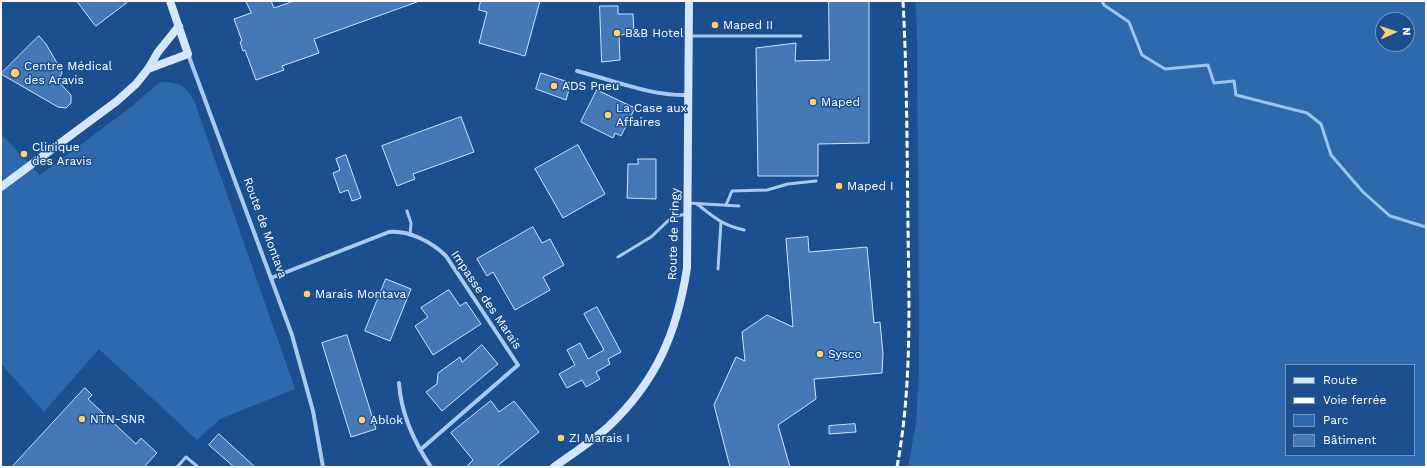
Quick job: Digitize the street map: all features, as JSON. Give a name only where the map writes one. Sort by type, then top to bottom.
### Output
[{"type":"street","name":"Route de Montava","points":[[170,1],[188,54],[292,335],[313,411],[323,467]]},
{"type":"street","name":"Route de Pringy","points":[[554,467],[607,427],[625,409],[656,368],[667,346],[677,319],[687,268],[689,1]]},
{"type":"street","points":[[1,187],[117,101],[136,84],[148,69],[158,52],[179,26]]},
{"type":"street","points":[[148,69],[188,54]]},
{"type":"street","points":[[577,70],[653,92],[671,95],[689,95]]},
{"type":"street","name":"Impasse des Marais","points":[[271,278],[389,232],[405,232],[437,248],[446,256],[518,365],[420,450]]},
{"type":"street","points":[[399,383],[406,417],[420,450],[430,467]]},
{"type":"lane","points":[[689,36],[801,36]]},
{"type":"lane","points":[[726,205],[732,191],[767,190],[788,184],[816,181]]},
{"type":"lane","points":[[688,203],[739,206]]},
{"type":"lane","points":[[698,204],[721,222],[730,227],[744,230]]},
{"type":"lane","points":[[407,211],[411,223],[410,235]]},
{"type":"lane","points":[[618,257],[651,237],[672,217],[688,213]]},
{"type":"lane","points":[[718,269],[721,222]]},
{"type":"lane","points":[[177,467],[186,457],[198,467]]},
{"type":"green space","points":[[915,1],[1426,1],[1426,467],[908,467],[916,423],[919,369],[917,28]]},
{"type":"green space","points":[[160,82],[180,85],[194,100],[295,389],[220,419],[197,440],[99,349],[44,412],[1,364],[1,134],[40,175],[131,107]]},
{"type":"building","points":[[77,1],[129,1],[96,26]]},
{"type":"building","points":[[246,1],[271,1],[274,8],[294,1],[417,2],[314,39],[319,53],[282,66],[284,70],[256,80],[245,50],[243,51],[240,42],[242,41],[234,19],[251,13]]},
{"type":"building","points":[[481,1],[540,1],[525,56],[479,43],[487,12],[479,10]]},
{"type":"building","name":"Maped","points":[[829,1],[869,1],[869,143],[818,144],[818,176],[758,176],[756,48],[796,43],[795,61],[829,60]]},
{"type":"building","name":"B&B Hotel","points":[[600,6],[618,6],[618,14],[633,14],[634,34],[619,35],[620,60],[602,62]]},
{"type":"building","name":"Centre Médical des Aravis","points":[[39,36],[46,44],[61,70],[62,73],[58,81],[71,95],[71,103],[66,108],[58,107],[1,74]]},
{"type":"building","name":"ADS Pneu","points":[[541,73],[571,83],[566,100],[536,89]]},
{"type":"building","name":"La Case aux Affaires","points":[[597,90],[635,108],[621,136],[615,133],[613,138],[581,122]]},
{"type":"building","points":[[461,117],[474,152],[413,174],[415,179],[397,186],[382,146]]},
{"type":"building","points":[[578,145],[605,194],[563,218],[535,169]]},
{"type":"building","points":[[346,155],[361,198],[352,201],[348,190],[340,193],[333,173],[340,170],[336,159]]},
{"type":"building","points":[[638,159],[656,159],[656,199],[627,198],[628,164],[638,164]]},
{"type":"building","points":[[533,227],[542,243],[550,239],[564,265],[543,277],[550,290],[515,310],[493,272],[487,276],[477,259]]},
{"type":"building","name":"Sysco","points":[[808,237],[809,252],[867,247],[874,323],[880,322],[883,354],[882,373],[814,379],[816,399],[778,425],[790,467],[730,467],[714,405],[736,357],[745,361],[742,332],[767,315],[793,327],[786,239]]},
{"type":"building","points":[[386,279],[411,289],[390,341],[365,331]]},
{"type":"building","points":[[449,290],[460,306],[466,302],[481,324],[433,355],[415,326],[428,317],[421,308]]},
{"type":"building","points":[[597,307],[621,352],[608,359],[610,364],[596,372],[600,379],[586,387],[582,380],[567,388],[559,374],[575,365],[567,350],[580,343],[588,359],[604,350],[584,314]]},
{"type":"building","points":[[347,335],[376,429],[351,437],[322,343]]},
{"type":"building","points":[[482,345],[498,364],[442,411],[426,392],[437,384],[438,373],[460,357],[462,362]]},
{"type":"building","name":"NTN-SNR","points":[[85,388],[92,395],[88,399],[136,444],[141,438],[157,453],[144,467],[12,467]]},
{"type":"building","points":[[491,401],[499,412],[514,401],[539,432],[496,467],[466,467],[473,460],[451,433]]},
{"type":"building","points":[[855,424],[856,432],[829,434],[829,426]]},
{"type":"building","points":[[219,434],[255,467],[234,467],[209,445]]},
{"type":"waterway","points":[[1102,1],[1104,5],[1129,22],[1142,55],[1165,69],[1208,65],[1214,83],[1234,81],[1236,95],[1307,113],[1321,124],[1331,155],[1363,192],[1390,216],[1426,227]]},
{"type":"railway","points":[[897,467],[905,407],[909,316],[907,113],[903,1]]},
{"type":"place","name":"Maped II","points":[[715,25]]},
{"type":"place","name":"B&B Hotel","points":[[617,33]]},
{"type":"place","name":"Centre Médical des Aravis","points":[[15,73]]},
{"type":"place","name":"ADS Pneu","points":[[554,86]]},
{"type":"place","name":"Maped","points":[[813,102]]},
{"type":"place","name":"La Case aux Affaires","points":[[608,115]]},
{"type":"place","name":"Clinique des Aravis","points":[[24,154]]},
{"type":"place","name":"Maped I","points":[[839,186]]},
{"type":"place","name":"Marais Montava","points":[[307,294]]},
{"type":"place","name":"Sysco","points":[[820,354]]},
{"type":"place","name":"NTN-SNR","points":[[82,419]]},
{"type":"place","name":"Ablok","points":[[362,420]]},
{"type":"place","name":"ZI Marais I","points":[[561,438]]}]
